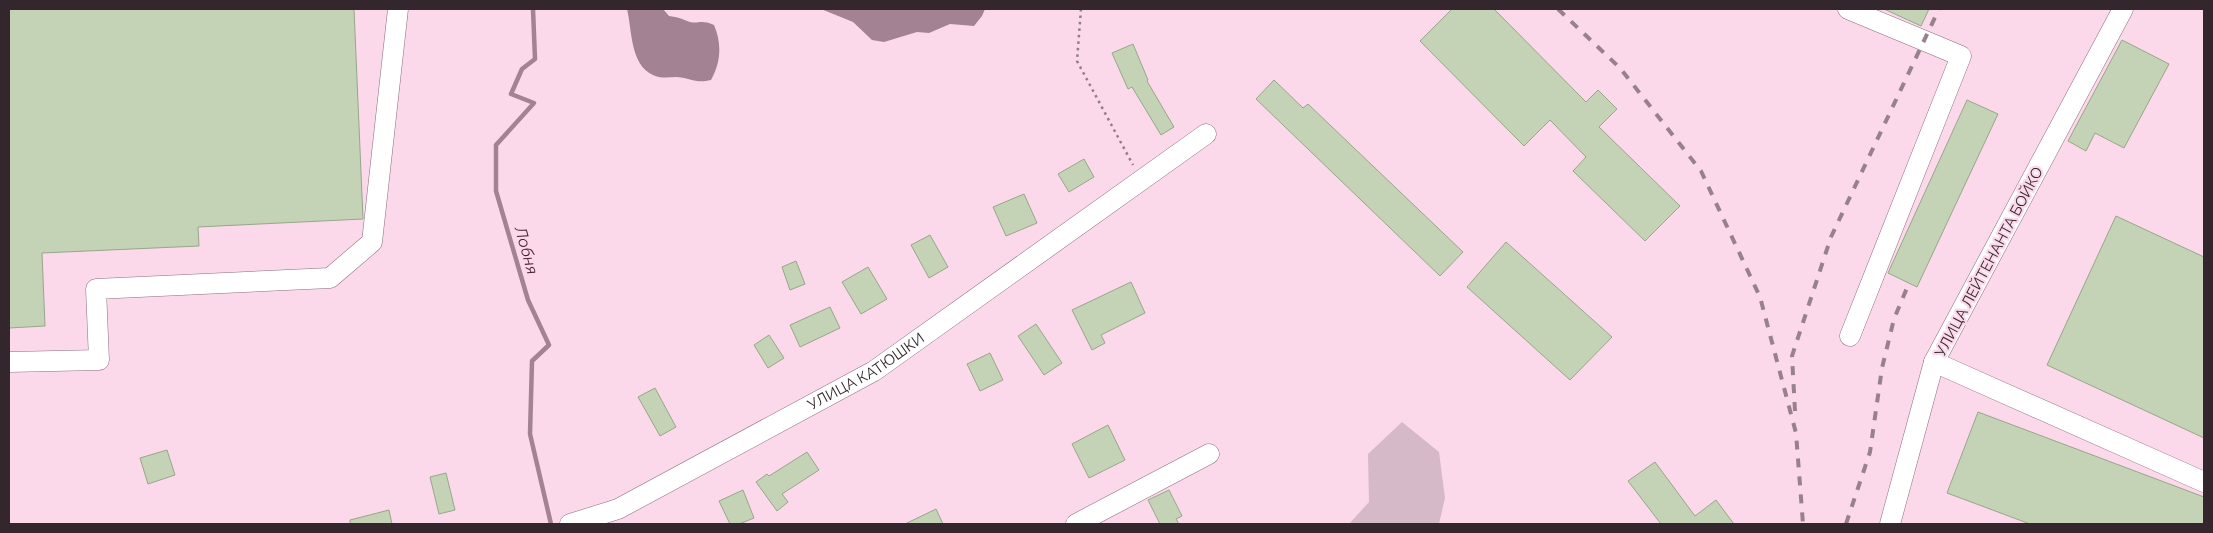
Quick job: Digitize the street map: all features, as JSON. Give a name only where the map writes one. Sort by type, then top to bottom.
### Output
[{"type":"street","points":[[9,362],[99,360],[96,289],[330,278],[372,242],[398,9]]},
{"type":"street","points":[[1848,9],[1960,56],[1850,336]]},
{"type":"street","name":"УЛИЦА ЛЕЙТЕНАНТА БОЙКО","points":[[2123,9],[1934,362],[2204,482]]},
{"type":"street","name":"УЛИЦА КАТЮШКИ","points":[[570,524],[622,517],[874,371],[1142,182],[1206,134]]},
{"type":"street","points":[[1890,524],[1934,362]]},
{"type":"street","points":[[1076,524],[1209,454]]},
{"type":"path","points":[[1081,9],[1077,61],[1142,182]]},
{"type":"shaded area","points":[[627,9],[663,9],[669,16],[690,22],[706,22],[714,25],[717,32],[719,53],[717,66],[711,80],[697,81],[677,77],[665,78],[653,75],[645,70],[633,46]]},
{"type":"shaded area","points":[[821,9],[985,9],[974,26],[950,24],[929,33],[917,32],[884,42],[872,40],[853,22]]},
{"type":"shaded area","points":[[1402,422],[1439,452],[1445,498],[1439,524],[1349,524],[1369,502],[1368,454]]},
{"type":"building","points":[[9,9],[354,9],[363,219],[198,227],[199,246],[42,253],[45,326],[9,328]]},
{"type":"building","points":[[1452,9],[1494,9],[1586,102],[1598,90],[1617,109],[1599,127],[1680,206],[1645,241],[1573,171],[1586,157],[1550,120],[1524,146],[1420,41]]},
{"type":"building","points":[[1884,9],[1929,9],[1921,26]]},
{"type":"building","points":[[2122,40],[2169,64],[2124,148],[2095,133],[2086,151],[2068,141]]},
{"type":"building","points":[[1133,44],[1147,81],[1174,127],[1161,135],[1132,87],[1128,89],[1112,53]]},
{"type":"building","points":[[1274,80],[1303,108],[1308,104],[1463,252],[1440,276],[1256,99]]},
{"type":"building","points":[[1967,100],[1998,114],[1917,287],[1888,273]]},
{"type":"building","points":[[1084,159],[1094,177],[1069,192],[1058,174]]},
{"type":"building","points":[[1024,194],[1037,223],[1006,236],[993,207]]},
{"type":"building","points":[[2116,216],[2204,257],[2204,438],[2047,365]]},
{"type":"building","points":[[930,235],[948,267],[929,278],[911,245]]},
{"type":"building","points":[[1506,242],[1612,337],[1570,380],[1467,287]]},
{"type":"building","points":[[796,261],[805,284],[790,290],[782,267]]},
{"type":"building","points":[[868,267],[887,299],[861,314],[842,282]]},
{"type":"building","points":[[1131,282],[1145,313],[1101,335],[1105,343],[1092,350],[1072,310]]},
{"type":"building","points":[[830,307],[840,328],[800,347],[790,325]]},
{"type":"building","points":[[1036,324],[1062,363],[1044,375],[1018,336]]},
{"type":"building","points":[[769,335],[784,358],[768,368],[754,345]]},
{"type":"building","points":[[990,353],[1003,380],[980,391],[967,364]]},
{"type":"building","points":[[655,388],[676,427],[660,436],[638,397]]},
{"type":"building","points":[[1978,412],[2204,497],[2204,524],[2030,524],[1947,493]]},
{"type":"building","points":[[1108,425],[1125,460],[1089,478],[1072,444]]},
{"type":"building","points":[[167,450],[175,475],[148,484],[140,458]]},
{"type":"building","points":[[807,452],[819,470],[782,494],[788,502],[777,511],[756,482]]},
{"type":"building","points":[[1655,462],[1695,516],[1716,500],[1734,524],[1661,524],[1628,481]]},
{"type":"building","points":[[446,473],[455,510],[439,514],[430,477]]},
{"type":"building","points":[[743,490],[754,518],[739,524],[730,524],[719,501]]},
{"type":"building","points":[[1169,490],[1182,516],[1176,519],[1179,524],[1160,524],[1148,500]]},
{"type":"building","points":[[936,509],[943,524],[905,524]]},
{"type":"building","points":[[389,510],[392,524],[350,524],[350,520]]},
{"type":"waterway","name":"Лобня","points":[[533,9],[535,59],[522,69],[511,94],[534,103],[496,145],[496,191],[528,300],[549,345],[532,361],[530,434],[551,524]]},
{"type":"railway","points":[[1558,9],[1620,68],[1701,171],[1760,297],[1796,433],[1803,524]]},
{"type":"railway","points":[[1795,411],[1792,356],[1831,237],[1939,9]]},
{"type":"railway","points":[[1846,524],[1870,452],[1882,368],[1894,319],[1909,283]]}]
